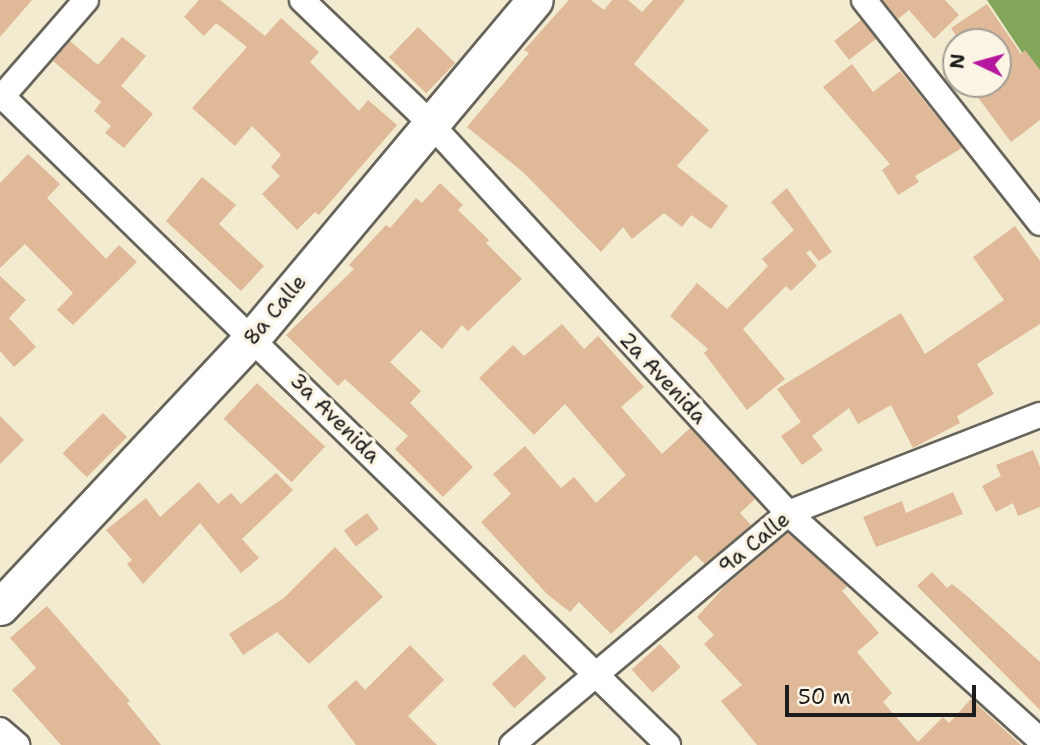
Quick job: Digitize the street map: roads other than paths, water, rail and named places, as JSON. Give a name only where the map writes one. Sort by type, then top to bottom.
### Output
[{"type":"street","points":[[1,96],[86,0]]},
{"type":"street","name":"2a Avenida","points":[[302,0],[429,122],[788,513],[1040,740]]},
{"type":"street","name":"8a Calle","points":[[0,607],[253,337],[429,122],[535,0]]},
{"type":"street","points":[[864,0],[1040,223]]},
{"type":"street","name":"3a Avenida","points":[[1,96],[253,337],[668,745]]},
{"type":"street","name":"9a Calle","points":[[512,745],[788,513],[1040,415]]},
{"type":"street","points":[[0,730],[17,745]]}]
